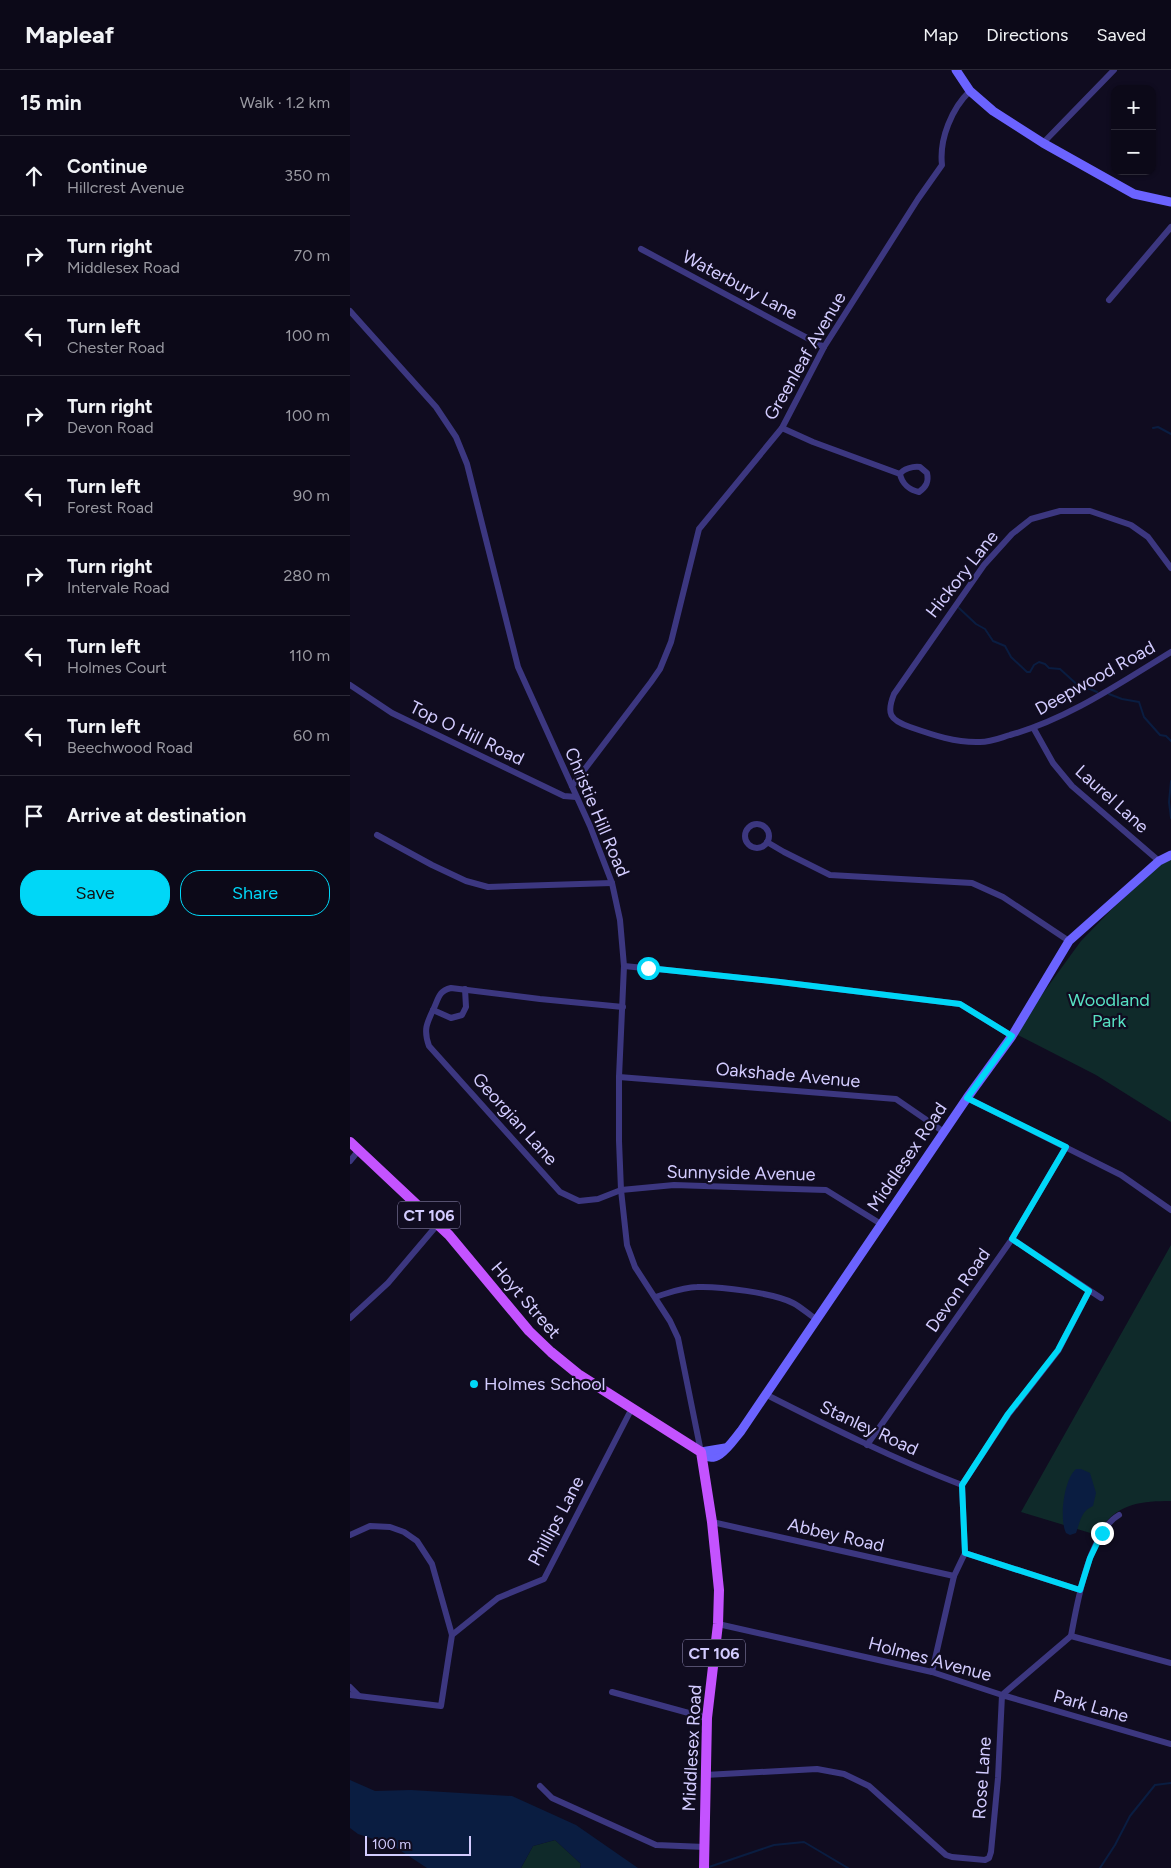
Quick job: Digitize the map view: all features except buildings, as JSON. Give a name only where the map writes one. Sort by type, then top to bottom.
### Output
[{"type":"main road","name":"Hoyt Street","points":[[350,1142],[438,1224],[550,1352],[568,1367],[700,1452]]},
{"type":"main road","name":"Middlesex Road","points":[[700,1452],[718,1571],[718,1624],[707,1718],[704,1868]]},
{"type":"street","points":[[956,70],[970,91],[993,110],[1043,143],[1134,194],[1171,202]]},
{"type":"street","points":[[1043,143],[1114,70]]},
{"type":"street","name":"Greenleaf Avenue","points":[[572,786],[660,669],[672,642],[699,528],[782,428],[824,347],[918,199],[942,165],[942,145],[948,126],[960,101],[970,91]]},
{"type":"street","points":[[1109,300],[1171,228]]},
{"type":"street","name":"Waterbury Lane","points":[[641,250],[824,347]]},
{"type":"street","name":"Christie Hill Road","points":[[350,310],[436,407],[456,437],[467,464],[518,667],[590,826],[612,883],[620,920],[624,966],[619,1077],[621,1190],[627,1245],[634,1267],[670,1321],[678,1338],[700,1452]]},
{"type":"street","points":[[782,428],[813,442],[900,474]]},
{"type":"street","points":[[917,466],[927,473],[928,481],[919,492],[914,491],[902,482],[900,474],[902,471],[917,466]]},
{"type":"street","name":"Hickory Lane","points":[[891,716],[890,706],[894,694],[964,592],[998,548],[1012,534],[1032,519],[1060,511],[1090,511],[1131,525],[1148,537],[1171,568]]},
{"type":"street","name":"Deepwood Road","points":[[891,716],[895,721],[904,725],[940,737],[968,742],[991,741],[1034,729],[1110,689],[1171,652]]},
{"type":"street","name":"Top O Hill Road","points":[[350,685],[392,713],[430,733],[564,796],[576,796]]},
{"type":"street","name":"Laurel Lane","points":[[1034,729],[1053,763],[1072,786],[1159,861]]},
{"type":"street","points":[[377,835],[457,877],[488,887],[612,883]]},
{"type":"street","points":[[767,842],[830,875],[972,883],[1003,897],[1069,941]]},
{"type":"street","name":"Middlesex Road","points":[[700,1452],[725,1448],[740,1431],[967,1098],[1012,1036],[1069,941],[1159,861],[1171,855]]},
{"type":"street","points":[[624,966],[780,982],[960,1004],[1012,1036]]},
{"type":"street","name":"Georgian Lane","points":[[621,1190],[598,1199],[579,1201],[560,1192],[428,1045],[426,1024],[439,995],[444,990],[451,988],[540,999],[623,1006]]},
{"type":"street","points":[[433,1010],[451,1018],[462,1015],[466,1007],[465,989]]},
{"type":"street","name":"Oakshade Avenue","points":[[619,1077],[896,1099],[944,1132]]},
{"type":"street","points":[[967,1098],[1121,1175],[1171,1210]]},
{"type":"street","name":"Devon Road","points":[[867,1445],[1012,1239],[1066,1147]]},
{"type":"street","points":[[350,1161],[359,1150]]},
{"type":"street","name":"Sunnyside Avenue","points":[[621,1190],[674,1185],[826,1190],[881,1224]]},
{"type":"street","points":[[350,1318],[388,1283],[438,1224]]},
{"type":"street","points":[[1012,1239],[1101,1298]]},
{"type":"street","points":[[655,1297],[697,1287],[744,1291],[770,1295],[793,1303],[816,1319]]},
{"type":"street","points":[[932,1672],[954,1576],[965,1553],[962,1485],[1008,1414],[1058,1350],[1089,1291]]},
{"type":"street","name":"Stanley Road","points":[[765,1394],[867,1445],[962,1485]]},
{"type":"street","name":"Phillips Lane","points":[[452,1635],[498,1598],[544,1579],[632,1408]]},
{"type":"street","points":[[1119,1515],[1112,1519],[1102,1533],[1090,1558],[1080,1590],[1071,1636],[1171,1663]]},
{"type":"street","name":"Abbey Road","points":[[712,1522],[954,1576]]},
{"type":"street","points":[[350,1535],[370,1526],[390,1527],[404,1532],[417,1541],[432,1564],[452,1635],[441,1706],[350,1695]]},
{"type":"street","points":[[965,1553],[1080,1590]]},
{"type":"street","name":"Holmes Avenue","points":[[718,1624],[932,1672],[1002,1695],[1071,1636]]},
{"type":"street","points":[[350,1687],[359,1696]]},
{"type":"street","points":[[612,1692],[707,1718]]},
{"type":"street","name":"Park Lane","points":[[1002,1695],[1171,1744]]},
{"type":"street","name":"Rose Lane","points":[[705,1775],[817,1769],[844,1774],[869,1786],[946,1855],[985,1860],[989,1858],[991,1852],[998,1778],[1002,1695]]},
{"type":"street","points":[[540,1786],[552,1798],[656,1844],[705,1851]]},
{"type":"green space","name":"Woodland Park","points":[[1171,858],[1171,1122],[1096,1075],[1014,1033],[1081,941],[1160,864]]},
{"type":"green space","points":[[1171,1245],[1171,1501],[1148,1502],[1128,1506],[1111,1517],[1097,1535],[1021,1512]]},
{"type":"green space","points":[[555,1840],[581,1864],[580,1868],[521,1868],[533,1846]]},
{"type":"water","points":[[1076,1469],[1090,1473],[1096,1493],[1093,1506],[1083,1514],[1076,1533],[1070,1535],[1066,1533],[1064,1527],[1063,1509],[1068,1481]]},
{"type":"water","points":[[350,1780],[375,1791],[411,1790],[512,1796],[576,1825],[638,1868],[580,1868],[581,1864],[555,1840],[533,1846],[521,1868],[427,1868],[392,1845],[358,1834],[350,1828]]},
{"type":"waterway","points":[[1153,428],[1158,427],[1171,434]]},
{"type":"waterway","points":[[944,597],[950,601]]},
{"type":"waterway","points":[[959,608],[976,624],[985,629],[993,641],[1005,646],[1011,657],[1027,672],[1030,672],[1034,665],[1039,662],[1049,668],[1060,669],[1082,689],[1090,689],[1097,692]]},
{"type":"waterway","points":[[1109,694],[1139,702],[1144,717],[1160,735],[1166,736],[1171,741]]},
{"type":"waterway","points":[[1171,781],[1169,802],[1171,818]]},
{"type":"waterway","points":[[1100,1868],[1130,1816],[1155,1785],[1171,1783]]},
{"type":"waterway","points":[[709,1867],[774,1845],[804,1842],[848,1868]]},
{"type":"place","name":"Holmes School","points":[[474,1384]]},
{"type":"route","points":[[648,968],[960,1004],[1012,1036],[967,1098],[1066,1147],[1012,1239],[1089,1291],[1058,1350],[1008,1414],[962,1485],[965,1553],[1080,1590],[1093,1550],[1102,1533]]}]
